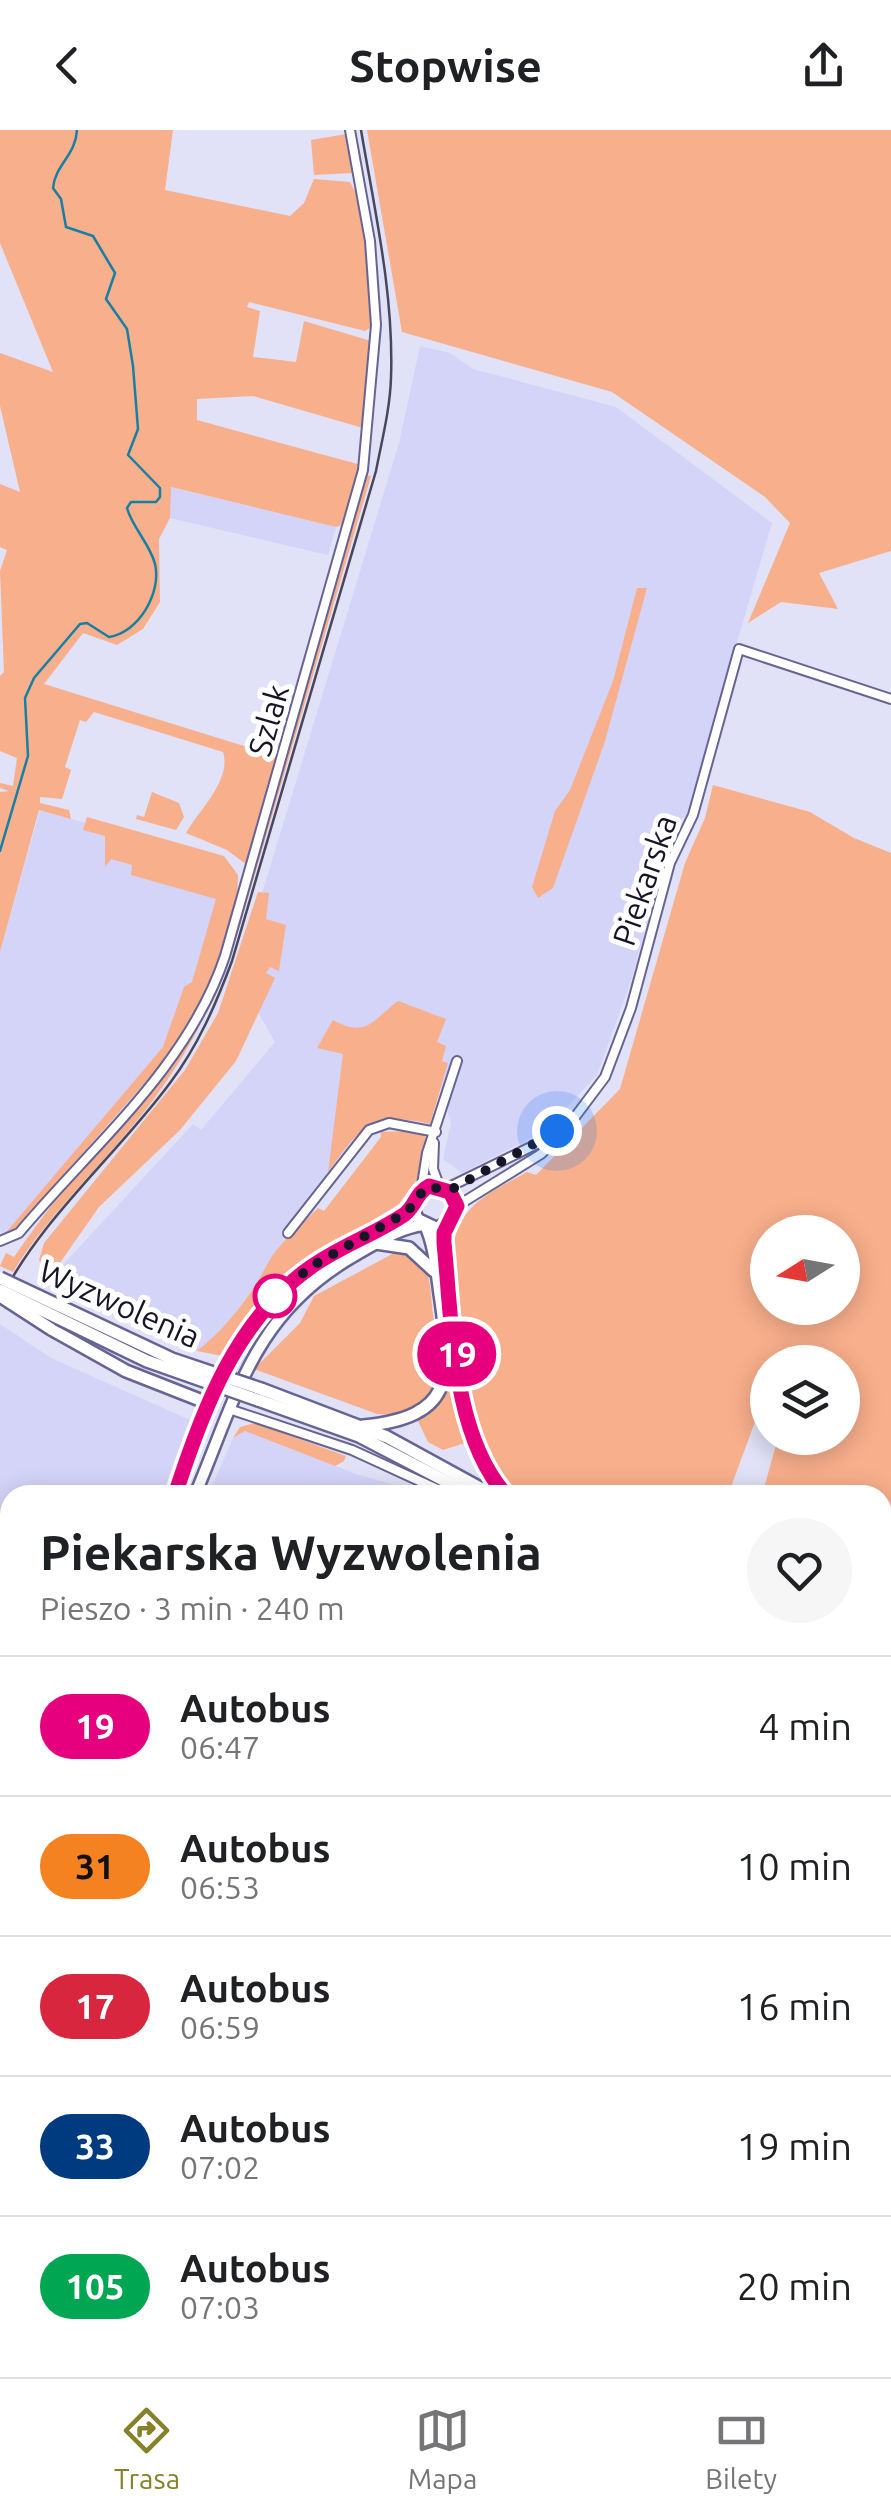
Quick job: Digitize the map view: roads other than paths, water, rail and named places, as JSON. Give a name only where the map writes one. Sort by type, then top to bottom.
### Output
[{"type":"main road","points":[[363,1426],[413,1418],[440,1393],[448,1364],[437,1274],[425,1224]]},
{"type":"main road","points":[[447,1224],[446,1260],[467,1418],[486,1469],[498,1485]]},
{"type":"main road","points":[[376,1243],[409,1248],[437,1274]]},
{"type":"main road","name":"Wyzwolenia","points":[[0,1278],[172,1359],[359,1436],[453,1485]]},
{"type":"main road","points":[[0,1293],[50,1329],[144,1380],[210,1404]]},
{"type":"main road","name":"Wyzwolenia","points":[[0,1293],[156,1365],[363,1426],[474,1485]]},
{"type":"street","name":"Szlak","points":[[0,1241],[18,1234],[176,1053],[206,1009],[230,940],[363,470],[376,325],[370,241],[350,130]]},
{"type":"street","name":"Piekarska","points":[[457,1206],[541,1154],[605,1076],[621,1041],[670,863],[693,814],[739,649],[891,699]]},
{"type":"street","points":[[180,1485],[210,1404],[246,1332],[276,1294],[312,1266],[412,1206],[421,1191],[457,1060]]},
{"type":"street","name":"Piekarska","points":[[443,1188],[541,1142],[574,1118]]},
{"type":"street","points":[[288,1232],[369,1130],[389,1123],[436,1132]]},
{"type":"street","points":[[198,1485],[256,1347],[284,1311],[322,1276],[400,1230],[447,1224],[457,1206],[434,1168],[436,1132]]},
{"type":"street","points":[[421,1191],[443,1188]]},
{"type":"street","points":[[412,1206],[425,1224]]},
{"type":"street","points":[[210,1404],[341,1445],[428,1485]]},
{"type":"waterway","points":[[0,851],[28,756],[25,698],[34,678],[80,624],[87,623],[109,637],[129,628],[146,610],[155,587],[153,557],[127,508],[131,502],[156,502],[160,488],[128,455],[138,429],[127,329],[106,299],[115,273],[93,236],[66,227],[61,199],[53,188],[77,130]]},
{"type":"railway","points":[[0,1300],[36,1242],[180,1069],[206,1024],[232,961],[376,471],[387,413],[390,316],[361,130]]}]
